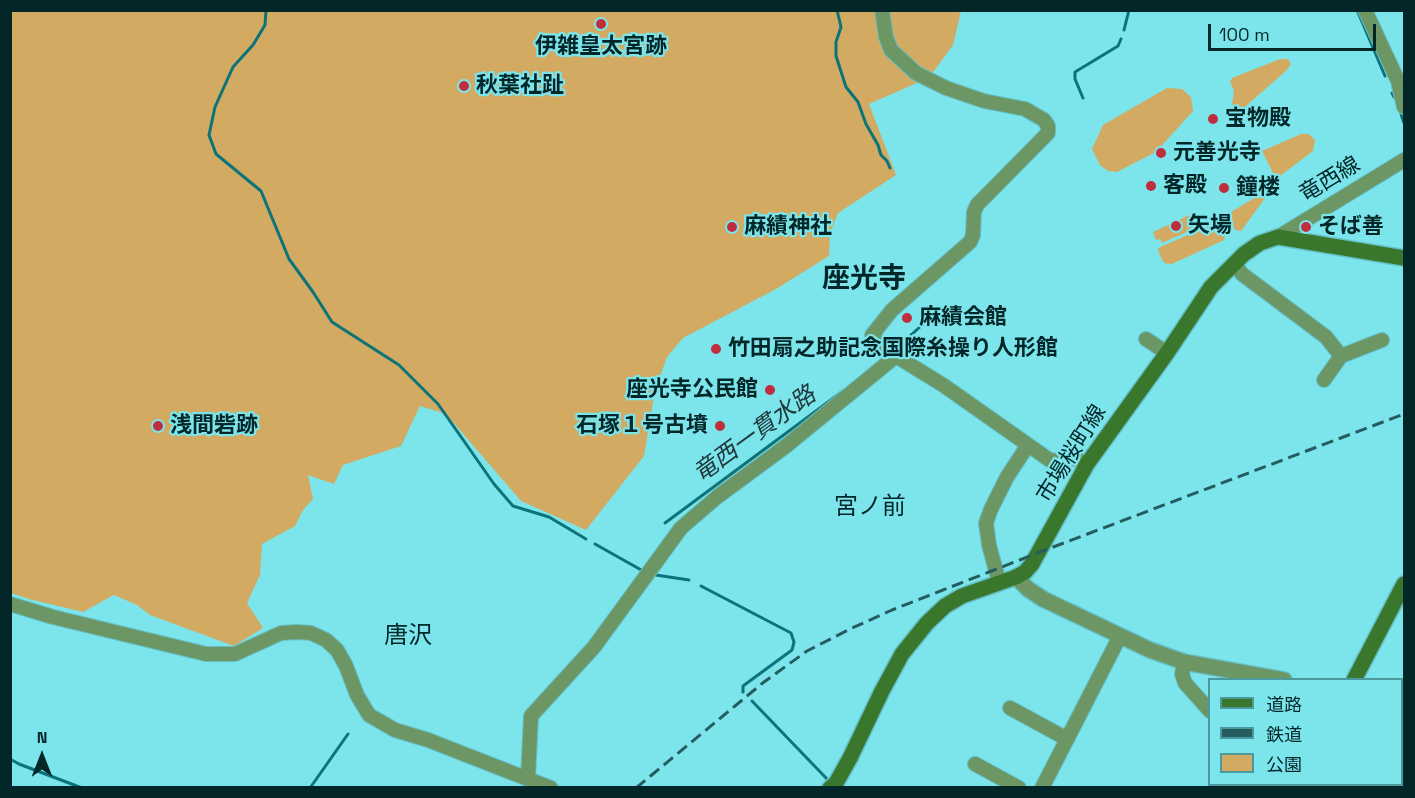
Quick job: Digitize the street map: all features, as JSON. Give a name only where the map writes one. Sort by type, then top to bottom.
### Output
[{"type":"main road","points":[[1278,237],[1404,258]]},
{"type":"main road","name":"市場桜町線","points":[[835,786],[902,654],[927,623],[945,606],[962,596],[1025,572],[1032,564],[1087,464],[1167,353],[1211,287],[1244,254],[1260,243],[1278,237]]},
{"type":"main road","points":[[1355,678],[1404,584]]},
{"type":"street","points":[[882,10],[886,37],[891,50],[916,74],[946,88],[984,100],[1025,109],[1048,126],[1048,133],[976,205],[974,236],[970,242],[892,310],[872,335],[896,356],[943,385],[1051,461],[1074,458],[1087,464]]},
{"type":"street","points":[[1365,10],[1398,81],[1404,107]]},
{"type":"street","name":"竜西線","points":[[1278,237],[1404,160]]},
{"type":"street","points":[[1234,264],[1242,274],[1326,337],[1341,356]]},
{"type":"street","points":[[1146,339],[1167,353]]},
{"type":"street","points":[[1324,380],[1341,356],[1382,340]]},
{"type":"street","points":[[528,777],[531,716],[594,647],[681,528],[896,356]]},
{"type":"street","points":[[999,582],[989,545],[986,523],[1007,477],[1028,445]]},
{"type":"street","points":[[1016,577],[1042,599],[1150,650],[1184,662],[1273,678]]},
{"type":"street","points":[[10,604],[52,617],[206,654],[235,654],[281,633],[311,633],[326,640],[337,650],[357,695],[369,715],[395,730],[528,777],[551,788]]},
{"type":"street","points":[[1042,788],[1120,636]]},
{"type":"street","points":[[1184,662],[1182,674],[1185,683],[1208,710]]},
{"type":"street","points":[[1010,708],[1067,739]]},
{"type":"street","points":[[975,764],[1019,788]]},
{"type":"green space","points":[[10,11],[961,11],[953,45],[934,71],[919,82],[869,104],[896,175],[838,213],[830,234],[829,256],[776,289],[683,338],[667,357],[655,390],[644,456],[586,530],[521,501],[446,414],[420,406],[401,446],[343,465],[334,484],[308,475],[313,499],[303,510],[295,526],[262,544],[260,575],[247,603],[263,628],[234,646],[150,615],[137,605],[114,595],[83,612],[11,593]]},
{"type":"green space","points":[[1280,59],[1288,59],[1291,64],[1287,70],[1239,112],[1235,114],[1231,112],[1234,90],[1230,82],[1232,78]]},
{"type":"green space","points":[[1167,88],[1182,89],[1191,97],[1193,111],[1156,152],[1117,172],[1108,171],[1100,165],[1092,149],[1103,125]]},
{"type":"green space","points":[[1301,134],[1309,134],[1315,140],[1313,151],[1276,179],[1262,151]]},
{"type":"green space","points":[[1261,194],[1265,198],[1263,201],[1241,231],[1235,230],[1229,216],[1231,212]]},
{"type":"green space","name":"矢場","points":[[1196,212],[1199,221],[1197,222],[1200,224],[1198,227],[1162,243],[1160,239],[1156,240],[1153,232]]},
{"type":"green space","points":[[1213,224],[1220,225],[1225,236],[1224,240],[1172,264],[1164,263],[1158,248]]},
{"type":"waterway","points":[[266,10],[265,25],[253,45],[233,67],[215,107],[209,135],[216,154],[261,191],[289,259],[332,322],[399,365],[438,404],[494,484],[513,506],[549,517],[586,539]]},
{"type":"waterway","points":[[837,10],[841,27],[836,42],[836,56],[846,87],[858,102],[881,155],[890,168]]},
{"type":"waterway","points":[[1124,30],[1129,10]]},
{"type":"waterway","points":[[1357,10],[1385,76]]},
{"type":"waterway","points":[[1083,98],[1075,79],[1075,72],[1118,46],[1121,39]]},
{"type":"waterway","points":[[1392,93],[1394,97]]},
{"type":"waterway","points":[[1401,114],[1404,123]]},
{"type":"waterway","name":"竜西一貫水路","points":[[900,345],[932,316]]},
{"type":"waterway","name":"竜西一貫水路","points":[[665,523],[843,391]]},
{"type":"waterway","name":"竜西一貫水路","points":[[595,544],[643,571]]},
{"type":"waterway","points":[[656,575],[689,580]]},
{"type":"waterway","points":[[701,586],[791,633],[794,642],[792,650],[743,686],[743,692]]},
{"type":"waterway","points":[[752,701],[827,779]]},
{"type":"waterway","name":"竜西一貫水路","points":[[310,788],[348,734]]},
{"type":"waterway","points":[[10,759],[82,788]]},
{"type":"railway","points":[[636,788],[764,682],[807,651],[850,629],[892,610],[1040,552],[1404,414]]},
{"type":"place","name":"伊雑皇太宮跡","points":[[601,24]]},
{"type":"place","name":"秋葉社趾","points":[[464,86]]},
{"type":"place","name":"宝物殿","points":[[1213,119]]},
{"type":"place","name":"元善光寺","points":[[1161,153]]},
{"type":"place","name":"客殿","points":[[1151,186]]},
{"type":"place","name":"鐘楼","points":[[1224,188]]},
{"type":"place","name":"矢場","points":[[1176,226]]},
{"type":"place","name":"麻績神社","points":[[732,227]]},
{"type":"place","name":"そば善","points":[[1306,227]]},
{"type":"place","name":"麻績会館","points":[[907,318]]},
{"type":"place","name":"竹田扇之助記念国際糸操り人形館","points":[[716,349]]},
{"type":"place","name":"座光寺公民館","points":[[770,390]]},
{"type":"place","name":"浅間砦跡","points":[[158,426]]},
{"type":"place","name":"石塚１号古墳","points":[[720,426]]},
{"type":"district","name":"座光寺","points":[[864,279]]},
{"type":"district","name":"宮ノ前","points":[[870,507]]},
{"type":"district","name":"唐沢","points":[[408,636]]}]
